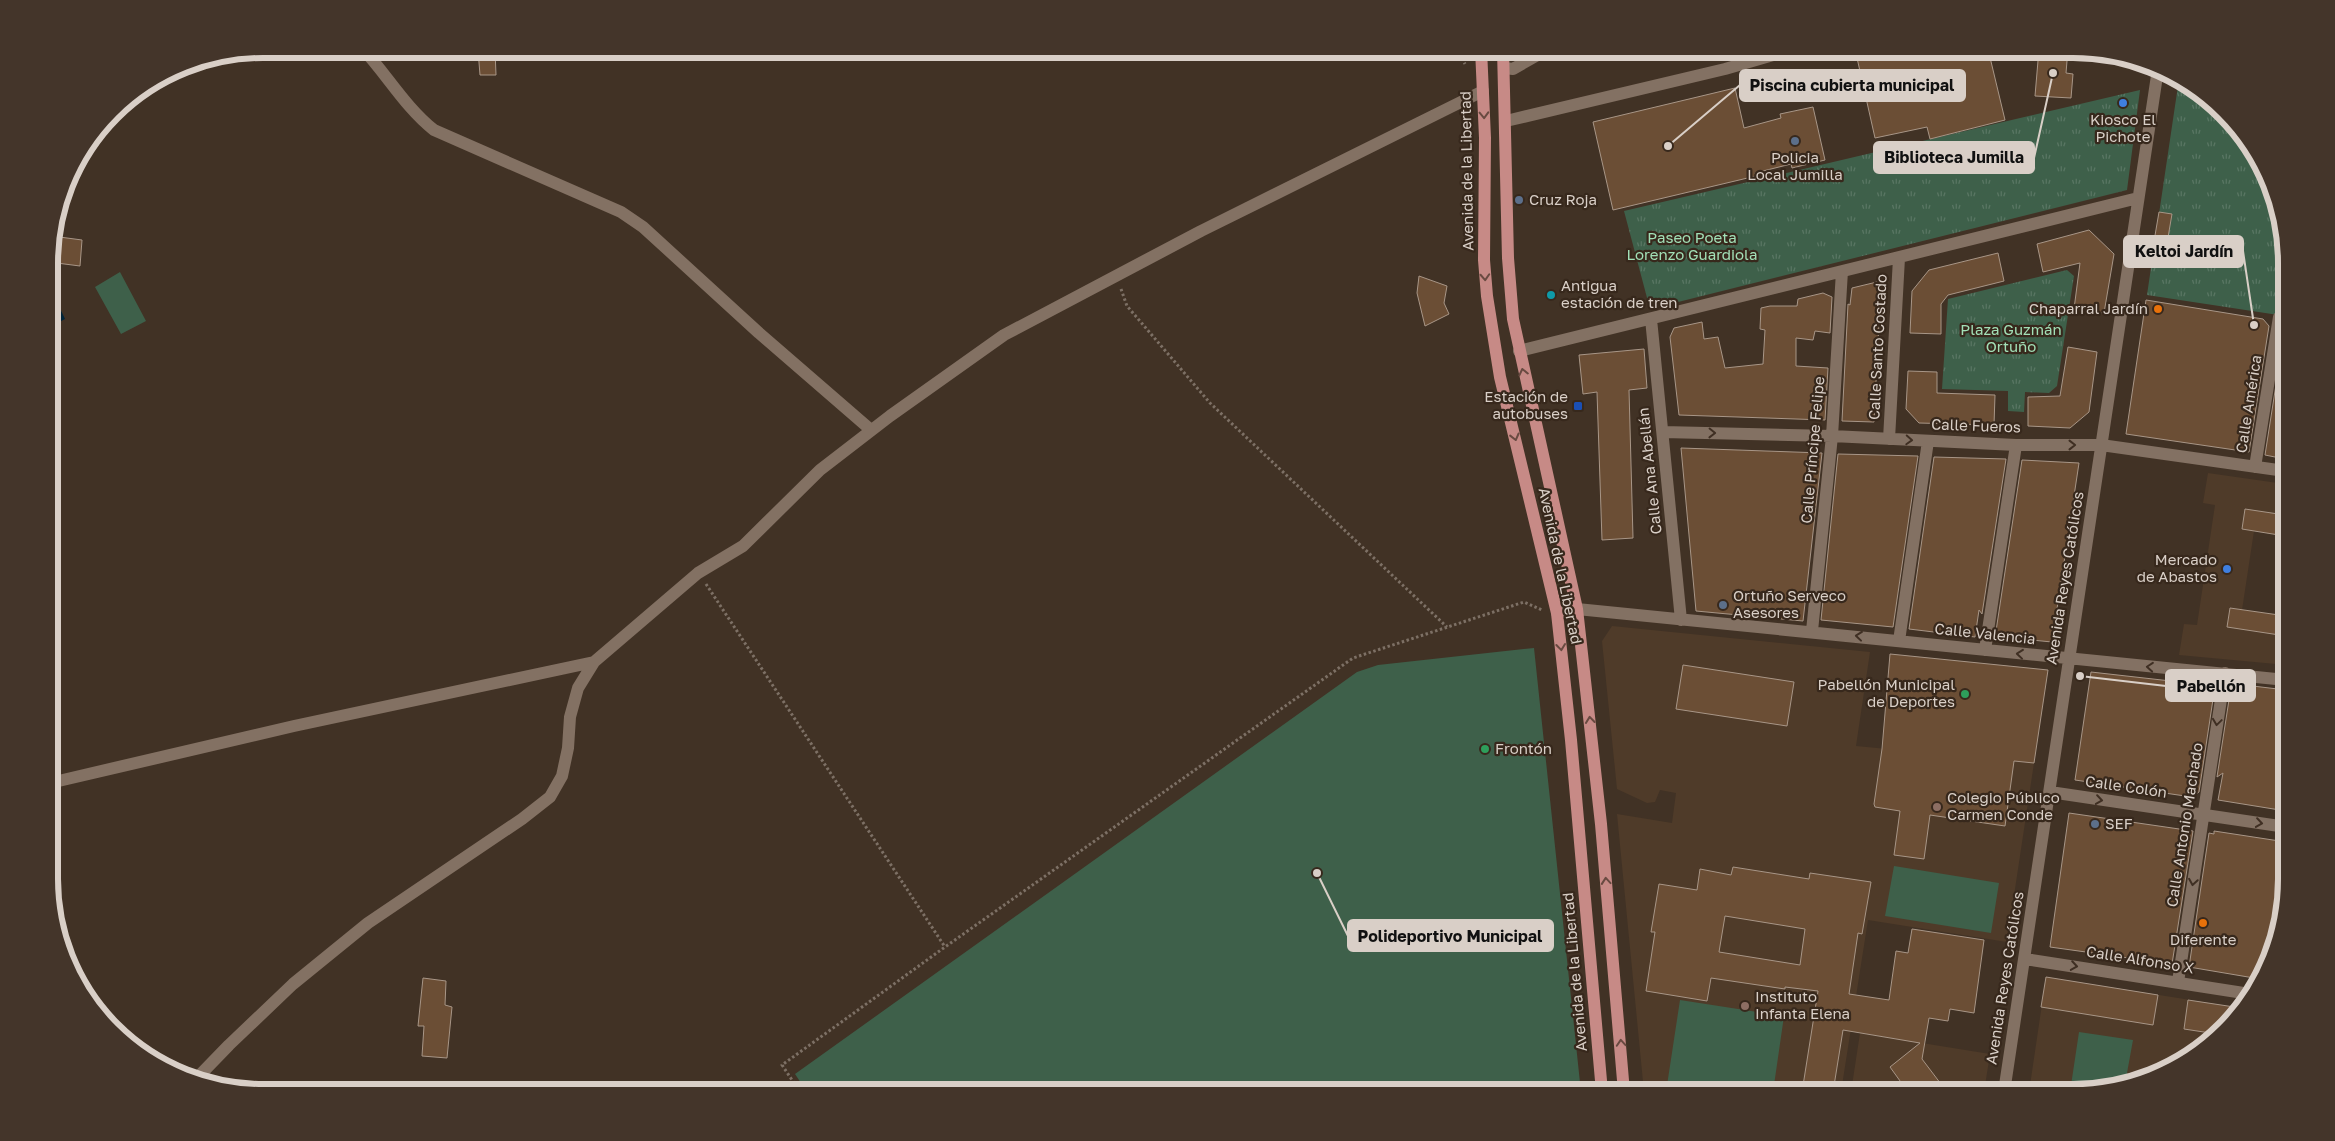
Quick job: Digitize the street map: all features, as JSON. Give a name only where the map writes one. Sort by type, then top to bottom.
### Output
[{"type":"main road","name":"Avenida de la Libertad","points":[[1481,58],[1486,296],[1500,377],[1557,613],[1570,731],[1601,1084]]},
{"type":"main road","points":[[1504,58],[1508,258],[1518,351],[1577,609],[1601,824],[1623,1084]]},
{"type":"street","points":[[371,58],[397,88],[417,116],[434,130],[612,207],[644,227],[759,334],[870,430]]},
{"type":"street","points":[[1505,68],[1513,69],[1532,58]]},
{"type":"street","points":[[1506,121],[1744,58]]},
{"type":"street","name":"Avenida Reyes Católicos","points":[[2005,1084],[2157,76]]},
{"type":"street","points":[[201,1074],[228,1045],[293,984],[368,923],[522,819],[550,797],[562,776],[568,748],[570,717],[578,688],[594,662],[698,573],[743,546],[820,470],[870,430],[1004,335],[1124,271],[1483,92]]},
{"type":"street","points":[[1518,351],[2138,198]]},
{"type":"street","name":"Calle Santo Costado","points":[[1889,439],[1898,258]]},
{"type":"street","name":"Calle Príncipe Felipe","points":[[1812,631],[1832,436],[1842,271]]},
{"type":"street","name":"Calle América","points":[[2255,466],[2278,317]]},
{"type":"street","name":"Calle Ana Abellán","points":[[1651,319],[1681,620]]},
{"type":"street","name":"Calle Fueros","points":[[1663,432],[1832,436],[2016,444],[2101,445],[2278,470]]},
{"type":"street","points":[[1899,641],[1928,441]]},
{"type":"street","points":[[1985,650],[2016,444]]},
{"type":"street","name":"Calle Valencia","points":[[1557,613],[1577,609],[1812,631],[2278,679]]},
{"type":"street","points":[[58,781],[294,726],[594,662]]},
{"type":"street","name":"Calle Antonio Machado","points":[[2178,982],[2225,674]]},
{"type":"street","name":"Calle Colón","points":[[2050,792],[2278,826]]},
{"type":"street","name":"Calle Alfonso X","points":[[2025,959],[2242,993]]},
{"type":"path","points":[[1124,271],[1120,285],[1127,306],[1210,403],[1447,627]]},
{"type":"path","points":[[698,573],[945,947]]},
{"type":"path","points":[[1539,600],[1542,619]]},
{"type":"path","points":[[795,1084],[782,1065],[1353,658],[1524,602],[1540,610],[1557,613]]},
{"type":"shaded area","name":"Mercado de Abastos","points":[[2208,473],[2278,483],[2278,514],[2245,510],[2242,529],[2254,531],[2242,610],[2230,608],[2227,627],[2278,635],[2276,664],[2179,655],[2184,624],[2197,625],[2215,505],[2203,503]]},
{"type":"shaded area","points":[[1612,626],[1870,652],[1856,746],[2034,763],[2007,942],[1868,920],[1842,1084],[1643,1084],[1617,814],[1672,823],[1676,793],[1660,790],[1655,802],[1647,803],[1617,789],[1602,641]]},
{"type":"shaded area","points":[[2046,977],[2232,1007],[2208,1033],[2186,1049],[2138,1073],[2099,1082],[2030,1084]]},
{"type":"shaded area","points":[[1860,1033],[1990,1054],[1985,1084],[1852,1084]]},
{"type":"green space","points":[[2178,87],[2208,108],[2227,127],[2250,160],[2262,184],[2271,210],[2276,236],[2278,315],[2147,295]]},
{"type":"green space","name":"Paseo Poeta Lorenzo Guardiola","points":[[2140,90],[2127,190],[1650,309],[1624,211]]},
{"type":"green space","name":"Plaza Guzmán Ortuño","points":[[2067,270],[2074,276],[2057,386],[2049,393],[2025,392],[2024,412],[2008,411],[2008,391],[1942,389],[1948,299]]},
{"type":"green space","points":[[120,272],[146,321],[121,334],[95,287]]},
{"type":"green space","points":[[1534,648],[1580,1084],[802,1084],[795,1074],[1357,672],[1378,665]]},
{"type":"green space","points":[[1894,866],[1999,883],[1991,933],[1885,916]]},
{"type":"green space","points":[[1680,1000],[1784,1016],[1774,1084],[1667,1084]]},
{"type":"green space","points":[[2079,1032],[2133,1040],[2126,1077],[2099,1082],[2071,1084]]},
{"type":"water","points":[[58,304],[65,319],[58,323]]},
{"type":"building","points":[[479,58],[495,58],[496,75],[480,75]]},
{"type":"building","points":[[1857,58],[1990,58],[2005,120],[1930,139],[1927,127],[1875,138]]},
{"type":"building","points":[[2038,58],[2067,58],[2066,73],[2073,74],[2071,98],[2035,96]]},
{"type":"building","points":[[1735,88],[1744,128],[1781,118],[1780,114],[1813,107],[1825,160],[1792,168],[1791,164],[1755,173],[1756,176],[1613,210],[1593,122]]},
{"type":"building","points":[[2159,212],[2172,214],[2165,255],[2152,253]]},
{"type":"building","points":[[2089,230],[2114,254],[2104,313],[2074,309],[2080,263],[2043,272],[2037,244]]},
{"type":"building","points":[[59,237],[82,240],[80,266],[58,263]]},
{"type":"building","points":[[1998,253],[2004,281],[1948,295],[1941,304],[1941,334],[1910,333],[1912,291],[1929,270]]},
{"type":"building","points":[[1419,276],[1447,286],[1444,303],[1449,314],[1425,326],[1417,293]]},
{"type":"building","points":[[1881,281],[1874,422],[1842,421],[1848,304],[1850,305],[1852,288]]},
{"type":"building","points":[[1823,293],[1832,297],[1830,333],[1815,331],[1813,340],[1796,338],[1796,366],[1828,368],[1825,420],[1679,415],[1670,337],[1674,328],[1702,322],[1704,339],[1718,337],[1725,368],[1763,364],[1765,330],[1760,329],[1761,308],[1797,306],[1798,299]]},
{"type":"building","points":[[2146,300],[2263,319],[2269,326],[2249,452],[2126,434]]},
{"type":"building","points":[[2068,347],[2097,352],[2089,412],[2070,428],[2028,426],[2028,397],[2060,396]]},
{"type":"building","points":[[1644,349],[1647,388],[1629,390],[1633,538],[1602,540],[1597,392],[1583,394],[1579,355]]},
{"type":"building","points":[[1908,371],[1937,372],[1937,393],[1995,395],[1994,425],[1919,423],[1906,409]]},
{"type":"building","points":[[2278,372],[2278,458],[2265,455]]},
{"type":"building","points":[[1681,448],[1822,453],[1803,621],[1696,611]]},
{"type":"building","points":[[1838,454],[1918,456],[1893,627],[1821,620]]},
{"type":"building","points":[[1934,457],[2006,459],[1982,614],[1979,610],[1975,637],[1909,629]]},
{"type":"building","points":[[2022,460],[2079,463],[2052,642],[2001,637],[1996,631]]},
{"type":"building","points":[[2245,509],[2278,514],[2278,535],[2242,529]]},
{"type":"building","points":[[2230,608],[2278,615],[2278,635],[2227,627]]},
{"type":"building","name":"Pabellón Municipal de Deportes","points":[[1890,654],[2048,670],[2034,763],[2014,761],[2005,826],[1930,815],[1924,859],[1894,855],[1900,811],[1875,807],[1874,804],[1882,749]]},
{"type":"building","points":[[1683,665],[1794,682],[1787,726],[1676,709]]},
{"type":"building","points":[[2091,672],[2215,686],[2199,792],[2192,797],[2075,780]]},
{"type":"building","points":[[2236,684],[2278,689],[2278,810],[2218,800],[2223,773],[2217,777],[2231,687],[2236,688]]},
{"type":"building","points":[[2069,813],[2193,831],[2172,964],[2050,947]]},
{"type":"building","points":[[2214,831],[2278,841],[2278,878],[2274,918],[2267,944],[2252,978],[2189,967],[2209,833],[2214,834]]},
{"type":"building","points":[[1733,867],[1809,879],[1810,873],[1871,882],[1862,934],[1858,933],[1849,994],[1889,1000],[1896,951],[1908,953],[1912,929],[1984,940],[1974,1013],[1950,1009],[1948,1021],[1929,1018],[1922,1059],[1941,1084],[1902,1084],[1890,1067],[1920,1043],[1843,1030],[1834,1084],[1803,1084],[1818,991],[1785,987],[1785,989],[1711,978],[1707,1001],[1646,991],[1655,932],[1651,932],[1659,884],[1697,890],[1700,869],[1731,875]],"holes":[[[1725,916],[1805,929],[1800,965],[1719,952]]]},
{"type":"building","points":[[2046,977],[2158,995],[2153,1025],[2041,1007]]},
{"type":"building","points":[[423,978],[446,981],[445,1005],[452,1007],[447,1058],[422,1056],[424,1026],[418,1026]]},
{"type":"building","points":[[2188,1000],[2232,1007],[2208,1033],[2184,1029]]},
{"type":"place","name":"Biblioteca Jumilla","points":[[2053,73]]},
{"type":"place","name":"Kiosco El Pichote","points":[[2123,103]]},
{"type":"place","name":"Policia Local Jumilla","points":[[1795,141]]},
{"type":"place","name":"Piscina cubierta municipal","points":[[1668,146]]},
{"type":"place","name":"Cruz Roja","points":[[1519,200]]},
{"type":"place","name":"Antigua estación de tren","points":[[1551,295]]},
{"type":"place","name":"Chaparral Jardín","points":[[2158,309]]},
{"type":"place","name":"Keltoi Jardín","points":[[2254,325]]},
{"type":"place","name":"Estación de autobuses","points":[[1578,406]]},
{"type":"place","name":"Mercado de Abastos","points":[[2227,569]]},
{"type":"place","name":"Ortuño Serveco Asesores","points":[[1723,605]]},
{"type":"place","name":"Pabellón","points":[[2080,676]]},
{"type":"place","name":"Pabellón Municipal de Deportes","points":[[1965,694]]},
{"type":"place","name":"Frontón","points":[[1485,749]]},
{"type":"place","name":"Colegio Público Carmen Conde","points":[[1937,807]]},
{"type":"place","name":"SEF","points":[[2095,824]]},
{"type":"place","name":"Polideportivo Municipal","points":[[1317,873]]},
{"type":"place","name":"Diferente","points":[[2203,923]]},
{"type":"place","name":"Instituto Infanta Elena","points":[[1745,1006]]}]
